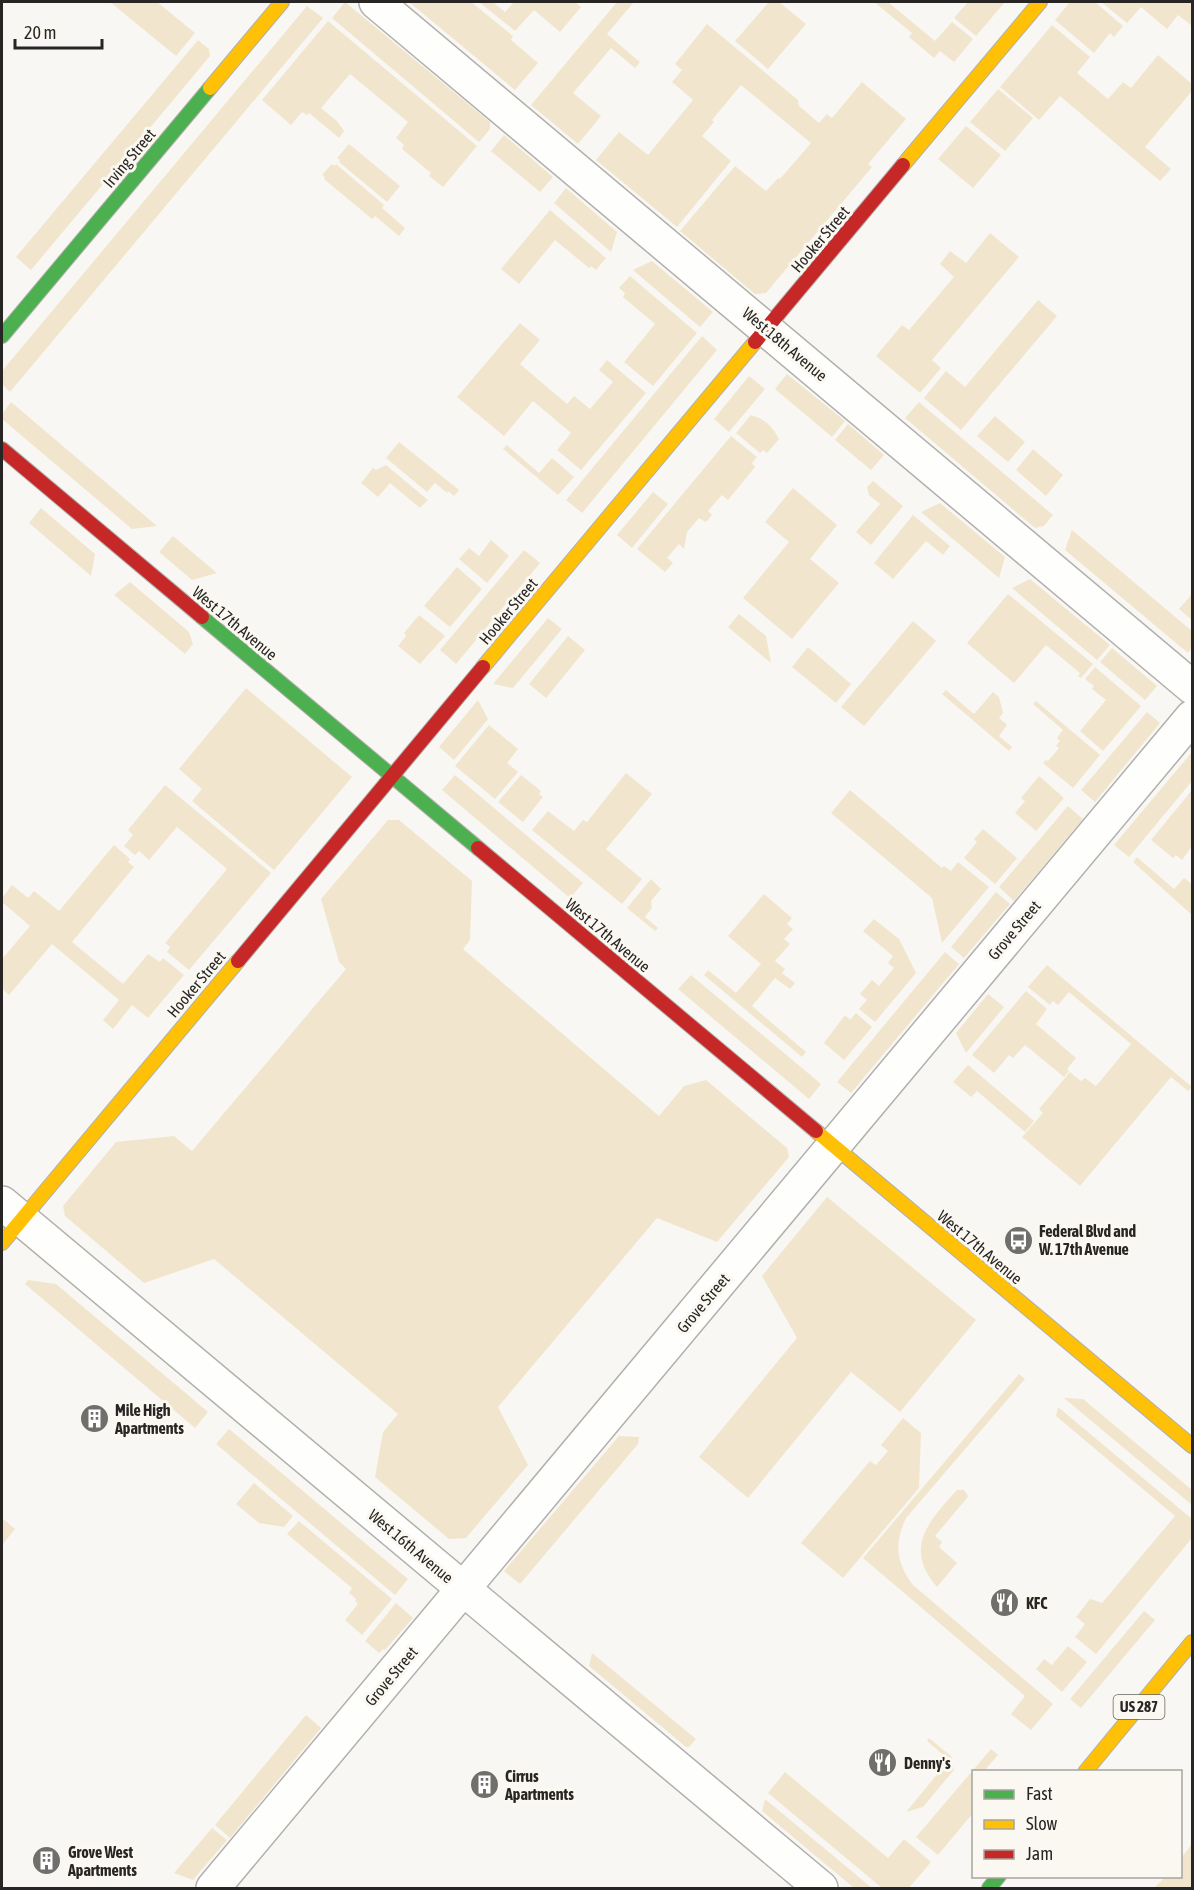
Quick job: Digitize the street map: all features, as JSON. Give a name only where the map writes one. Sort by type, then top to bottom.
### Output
[{"type":"street","name":"Irving Street","points":[[2,336],[282,2]]},
{"type":"street","name":"West 18th Avenue","points":[[376,2],[1192,687]]},
{"type":"street","name":"Hooker Street","points":[[8,1222],[392,776],[1040,2]]},
{"type":"street","name":"West 17th Avenue","points":[[2,450],[1192,1446]]},
{"type":"street","name":"Grove Street","points":[[213,1888],[1192,717]]},
{"type":"street","name":"West 16th Avenue","points":[[8,1222],[463,1590],[821,1888]]},
{"type":"street","name":"US 287","points":[[1087,1770],[1192,1642]]},
{"type":"shaded area","points":[[110,2],[157,2],[195,33],[176,56]]},
{"type":"shaded area","points":[[345,2],[490,122],[490,129],[479,142],[332,18]]},
{"type":"shaded area","points":[[409,2],[471,2],[513,36],[511,40],[538,63],[515,90]]},
{"type":"shaded area","points":[[479,2],[493,2],[505,12],[514,2],[575,2],[581,7],[560,32],[534,10],[515,31]]},
{"type":"shaded area","points":[[617,2],[634,2],[607,34],[640,62],[635,68],[611,48],[573,93],[601,116],[578,144],[531,105]]},
{"type":"shaded area","points":[[769,2],[779,2],[806,24],[768,69],[735,41]]},
{"type":"shaded area","points":[[874,2],[888,2],[935,41],[952,22],[973,39],[954,62],[940,51],[934,58],[909,37],[912,33]]},
{"type":"shaded area","points":[[968,2],[1005,2],[976,36],[954,18]]},
{"type":"shaded area","points":[[1070,2],[1095,2],[1123,26],[1114,37],[1110,33],[1094,53],[1055,20]]},
{"type":"shaded area","points":[[1101,2],[1192,2],[1192,26],[1178,15],[1167,29],[1141,7],[1127,23]]},
{"type":"shaded area","points":[[307,6],[323,18],[10,392],[2,384],[2,371]]},
{"type":"shaded area","points":[[328,21],[477,146],[443,187],[429,176],[431,173],[402,149],[404,145],[396,138],[408,122],[350,74],[321,108],[337,121],[344,131],[339,138],[309,113],[307,115],[302,112],[291,125],[262,100]]},
{"type":"shaded area","points":[[707,24],[798,100],[799,106],[819,123],[827,114],[832,118],[862,82],[906,119],[868,164],[872,167],[766,293],[755,294],[680,231],[735,166],[766,191],[778,178],[780,179],[811,143],[741,85],[702,136],[731,161],[677,227],[596,160],[619,132],[648,155],[693,100],[672,82],[682,70],[675,64]]},
{"type":"shaded area","points":[[1052,25],[1090,57],[1077,73],[1108,99],[1123,82],[1131,88],[1158,55],[1192,84],[1192,91],[1145,147],[1171,169],[1160,181],[1060,96],[1039,120],[1000,87]]},
{"type":"shaded area","points":[[198,40],[209,49],[210,56],[31,270],[16,257]]},
{"type":"shaded area","points":[[998,89],[1033,118],[1005,151],[970,122]]},
{"type":"shaded area","points":[[966,126],[1001,155],[973,188],[938,159]]},
{"type":"shaded area","points":[[504,135],[553,177],[540,192],[491,151]]},
{"type":"shaded area","points":[[349,144],[400,186],[387,202],[339,162],[337,158]]},
{"type":"shaded area","points":[[332,164],[335,166],[336,164],[384,205],[382,208],[405,228],[399,236],[375,216],[372,219],[324,179],[322,175]]},
{"type":"shaded area","points":[[566,188],[617,232],[611,252],[554,203]]},
{"type":"shaded area","points":[[550,210],[606,258],[596,270],[591,266],[589,268],[555,240],[519,284],[501,269]]},
{"type":"shaded area","points":[[990,233],[1019,257],[932,360],[941,368],[920,393],[876,356],[902,325],[909,330],[954,277],[940,264],[950,251],[966,263]]},
{"type":"shaded area","points":[[652,261],[713,312],[700,327],[633,270]]},
{"type":"shaded area","points":[[630,276],[697,333],[653,386],[624,362],[655,324],[623,297],[625,293],[619,288]]},
{"type":"shaded area","points":[[1038,300],[1057,316],[961,430],[924,398],[946,371],[965,387]]},
{"type":"shaded area","points":[[520,323],[540,340],[520,364],[567,404],[574,396],[590,409],[613,382],[599,370],[607,360],[646,393],[581,470],[557,450],[571,433],[533,401],[504,436],[457,397]]},
{"type":"shaded area","points":[[702,336],[717,350],[582,513],[566,500]]},
{"type":"shaded area","points":[[787,374],[845,421],[832,437],[775,389]]},
{"type":"shaded area","points":[[749,376],[765,389],[729,432],[714,419]]},
{"type":"shaded area","points":[[11,402],[157,526],[132,529],[2,419],[2,414]]},
{"type":"shaded area","points":[[919,402],[1053,515],[1044,526],[1035,528],[905,418]]},
{"type":"shaded area","points":[[751,415],[768,424],[779,439],[767,453],[763,450],[760,453],[736,433]]},
{"type":"shaded area","points":[[995,416],[1025,442],[1008,462],[977,436]]},
{"type":"shaded area","points":[[848,424],[884,455],[871,470],[835,440]]},
{"type":"shaded area","points":[[731,436],[757,457],[752,463],[755,467],[728,500],[722,495],[708,511],[712,515],[706,522],[699,518],[687,532],[684,549],[679,544],[667,558],[673,563],[665,572],[637,549]]},
{"type":"shaded area","points":[[399,442],[459,490],[454,496],[435,483],[427,492],[386,458]]},
{"type":"shaded area","points":[[507,445],[539,473],[552,458],[574,477],[558,495],[503,449]]},
{"type":"shaded area","points":[[1033,449],[1063,475],[1046,496],[1016,470]]},
{"type":"shaded area","points":[[386,465],[428,500],[420,508],[390,483],[378,497],[361,483],[373,468],[376,470]]},
{"type":"shaded area","points":[[873,481],[903,506],[871,545],[856,532],[880,504],[869,495],[867,487]]},
{"type":"shaded area","points":[[793,488],[837,525],[810,559],[839,583],[792,639],[743,598],[789,542],[765,522]]},
{"type":"shaded area","points":[[653,492],[668,504],[632,548],[617,535]]},
{"type":"shaded area","points":[[940,503],[1005,557],[999,578],[921,512]]},
{"type":"shaded area","points":[[41,508],[95,554],[91,576],[29,523]]},
{"type":"shaded area","points":[[913,515],[950,546],[943,555],[926,541],[893,579],[874,563]]},
{"type":"shaded area","points":[[1072,530],[1192,631],[1192,647],[1188,653],[1065,550]]},
{"type":"shaded area","points":[[173,536],[217,573],[192,580],[159,552]]},
{"type":"shaded area","points":[[491,540],[509,556],[487,583],[459,559],[469,548],[479,556]]},
{"type":"shaded area","points":[[524,550],[540,563],[456,664],[440,650]]},
{"type":"shaded area","points":[[457,567],[482,589],[450,627],[424,606]]},
{"type":"shaded area","points":[[1030,579],[1110,645],[1097,660],[1012,588]]},
{"type":"shaded area","points":[[130,582],[189,632],[193,644],[185,654],[114,595]]},
{"type":"shaded area","points":[[1008,594],[1093,664],[1081,678],[1078,676],[1080,673],[1046,645],[1014,683],[967,643]]},
{"type":"shaded area","points":[[1192,594],[1192,620],[1179,609]]},
{"type":"shaded area","points":[[739,614],[766,636],[771,663],[728,627]]},
{"type":"shaded area","points":[[419,615],[445,636],[420,664],[398,646],[406,636],[404,633]]},
{"type":"shaded area","points":[[548,618],[562,629],[513,688],[493,684]]},
{"type":"shaded area","points":[[913,621],[936,641],[864,726],[841,707]]},
{"type":"shaded area","points":[[568,636],[585,650],[546,698],[529,684]]},
{"type":"shaded area","points":[[808,647],[851,684],[836,703],[792,667]]},
{"type":"shaded area","points":[[1112,648],[1157,686],[1145,700],[1100,662]]},
{"type":"shaded area","points":[[1095,667],[1141,706],[1103,751],[1080,731],[1106,700],[1092,689],[1094,686],[1085,679]]},
{"type":"shaded area","points":[[246,688],[352,777],[274,870],[192,801],[202,789],[179,769]]},
{"type":"shaded area","points":[[946,690],[974,714],[993,692],[999,697],[1003,713],[999,718],[1007,725],[999,736],[1012,747],[1009,751],[942,694]]},
{"type":"shaded area","points":[[478,700],[488,719],[454,760],[439,747]]},
{"type":"shaded area","points":[[1036,701],[1100,755],[1073,788],[1043,763],[1048,761],[1059,748],[1056,746],[1060,741],[1057,738],[1063,730],[1033,704]]},
{"type":"shaded area","points":[[1147,712],[1160,723],[1095,802],[1081,790]]},
{"type":"shaded area","points":[[489,725],[518,749],[507,763],[518,772],[495,799],[455,766]]},
{"type":"shaded area","points":[[1192,752],[1192,781],[1129,857],[1114,845]]},
{"type":"shaded area","points":[[626,773],[652,794],[606,849],[642,879],[622,904],[532,830],[548,811],[574,831],[583,820],[587,822]]},
{"type":"shaded area","points":[[455,775],[583,883],[570,898],[442,790]]},
{"type":"shaded area","points":[[521,775],[541,791],[539,794],[543,797],[523,822],[498,802]]},
{"type":"shaded area","points":[[1039,776],[1064,798],[1036,831],[1015,813],[1025,801],[1021,798]]},
{"type":"shaded area","points":[[165,785],[271,873],[189,970],[167,952],[170,947],[165,943],[227,869],[177,827],[149,860],[139,851],[135,855],[124,846],[133,835],[128,830]]},
{"type":"shaded area","points":[[850,790],[942,868],[944,866],[951,871],[958,862],[989,887],[942,943],[932,898],[831,813]]},
{"type":"shaded area","points":[[1192,790],[1192,846],[1182,860],[1176,855],[1173,858],[1151,840]]},
{"type":"shaded area","points":[[1068,806],[1083,819],[1014,901],[999,887]]},
{"type":"shaded area","points":[[388,820],[399,820],[472,881],[470,940],[463,949],[659,1116],[684,1086],[706,1080],[787,1148],[789,1157],[717,1242],[657,1218],[498,1407],[528,1465],[466,1538],[449,1539],[375,1477],[383,1432],[398,1414],[214,1259],[144,1283],[65,1216],[63,1206],[116,1142],[174,1136],[192,1151],[346,969],[339,962],[321,899]]},
{"type":"shaded area","points":[[983,829],[1017,858],[995,884],[964,858],[977,842],[974,839]]},
{"type":"shaded area","points":[[114,845],[130,859],[128,862],[134,867],[72,942],[123,984],[148,954],[160,962],[163,958],[184,975],[148,1018],[132,1005],[113,1029],[103,1020],[119,1000],[52,944],[9,995],[2,988],[2,959],[30,926],[2,902],[2,898],[12,885],[28,898],[34,891],[59,911]]},
{"type":"shaded area","points":[[1137,857],[1174,889],[1184,878],[1192,884],[1192,915],[1133,862]]},
{"type":"shaded area","points":[[651,879],[661,889],[651,901],[652,908],[645,917],[658,928],[655,931],[627,908]]},
{"type":"shaded area","points":[[996,892],[1010,904],[964,958],[951,947]]},
{"type":"shaded area","points":[[764,894],[792,918],[787,924],[793,929],[784,939],[790,944],[775,961],[785,969],[782,973],[795,983],[790,989],[775,978],[752,1006],[806,1052],[802,1057],[704,975],[708,970],[736,993],[761,964],[728,936]]},
{"type":"shaded area","points":[[874,919],[899,939],[916,973],[875,1022],[859,1009],[867,1000],[860,994],[872,980],[879,986],[894,968],[888,963],[893,956],[863,931]]},
{"type":"shaded area","points":[[945,952],[959,964],[851,1093],[837,1082]]},
{"type":"shaded area","points":[[1047,965],[1192,1087],[1188,1091],[1171,1077],[1080,1186],[1022,1137],[1043,1113],[1039,1109],[1070,1072],[1081,1081],[1085,1078],[1096,1086],[1131,1044],[1069,992],[1058,1005],[1053,1001],[1050,1005],[1028,987]]},
{"type":"shaded area","points":[[691,975],[821,1084],[809,1099],[678,989]]},
{"type":"shaded area","points":[[1026,991],[1047,1009],[1036,1024],[1076,1058],[1064,1077],[1025,1045],[1013,1058],[1009,1055],[994,1073],[972,1055]]},
{"type":"shaded area","points":[[988,994],[1004,1007],[966,1053],[956,1033]]},
{"type":"shaded area","points":[[856,1013],[872,1027],[844,1060],[824,1043],[845,1015],[850,1020]]},
{"type":"shaded area","points":[[968,1065],[1034,1121],[1025,1132],[977,1091],[971,1097],[953,1082]]},
{"type":"shaded area","points":[[827,1197],[976,1320],[900,1412],[851,1372],[748,1498],[699,1457],[797,1338],[762,1276]]},
{"type":"shaded area","points":[[28,1280],[56,1284],[208,1412],[195,1428],[25,1284]]},
{"type":"shaded area","points":[[1019,1374],[1025,1379],[906,1518],[898,1544],[900,1561],[913,1585],[1053,1704],[1031,1730],[1011,1714],[1025,1696],[863,1558]]},
{"type":"shaded area","points":[[1064,1398],[1083,1399],[1192,1490],[1192,1505]]},
{"type":"shaded area","points":[[1058,1407],[1192,1519],[1192,1538],[1096,1654],[1075,1637],[1085,1624],[1076,1617],[1090,1599],[1102,1603],[1175,1516],[1056,1416]]},
{"type":"shaded area","points":[[903,1418],[921,1433],[919,1488],[843,1578],[801,1543],[870,1461],[876,1465],[888,1451],[881,1445]]},
{"type":"shaded area","points":[[229,1429],[408,1579],[395,1595],[216,1444]]},
{"type":"shaded area","points":[[619,1436],[639,1437],[638,1444],[520,1584],[504,1571]]},
{"type":"shaded area","points":[[254,1483],[293,1516],[284,1527],[259,1523],[236,1504]]},
{"type":"shaded area","points":[[957,1490],[964,1490],[968,1496],[935,1536],[942,1542],[939,1547],[957,1563],[937,1587],[927,1573],[922,1560],[921,1547],[929,1524]]},
{"type":"shaded area","points":[[2,1518],[15,1529],[2,1545]]},
{"type":"shaded area","points":[[299,1521],[392,1599],[362,1635],[345,1620],[358,1604],[349,1593],[352,1588],[287,1534]]},
{"type":"shaded area","points":[[396,1603],[413,1618],[385,1650],[379,1653],[365,1641]]},
{"type":"shaded area","points":[[1144,1611],[1155,1620],[1081,1708],[1070,1699]]},
{"type":"shaded area","points":[[1068,1646],[1087,1662],[1062,1692],[1036,1669],[1044,1659],[1052,1665]]},
{"type":"shaded area","points":[[592,1653],[696,1739],[689,1747],[686,1747],[589,1666]]},
{"type":"shaded area","points":[[306,1715],[321,1728],[230,1838],[215,1825]]},
{"type":"shaded area","points":[[929,1738],[952,1757],[954,1770],[923,1807],[906,1812],[949,1760],[927,1741]]},
{"type":"shaded area","points":[[991,1749],[998,1755],[985,1770],[973,1770]]},
{"type":"shaded area","points":[[972,1771],[972,1814],[938,1855],[916,1837]]},
{"type":"shaded area","points":[[785,1772],[888,1858],[904,1839],[931,1862],[909,1888],[882,1888],[768,1793]]},
{"type":"shaded area","points":[[765,1799],[872,1888],[854,1888],[762,1811]]},
{"type":"shaded area","points":[[212,1828],[227,1840],[193,1880],[174,1873]]},
{"type":"shaded area","points":[[1192,1844],[1192,1888],[1154,1888],[1164,1878],[1182,1878],[1182,1857]]},
{"type":"traffic: fast","points":[[2,336],[210,88]]},
{"type":"traffic: fast","points":[[202,617],[478,848]]},
{"type":"traffic: fast","points":[[989,1888],[997,1878]]},
{"type":"traffic: slow","points":[[210,88],[282,2]]},
{"type":"traffic: slow","points":[[903,165],[1040,2]]},
{"type":"traffic: slow","points":[[483,667],[755,342]]},
{"type":"traffic: slow","points":[[2,1243],[238,961]]},
{"type":"traffic: slow","points":[[816,1131],[1192,1446]]},
{"type":"traffic: slow","points":[[1087,1770],[1192,1642]]},
{"type":"traffic: jam","points":[[755,342],[903,165]]},
{"type":"traffic: jam","points":[[2,449],[202,617]]},
{"type":"traffic: jam","points":[[238,961],[483,667]]},
{"type":"traffic: jam","points":[[478,848],[816,1131]]},
{"type":"place","name":"Federal Blvd and W. 17th Avenue","points":[[1018,1240]]},
{"type":"place","name":"Mile High Apartments","points":[[94,1419]]},
{"type":"place","name":"KFC","points":[[1005,1603]]},
{"type":"place","name":"Denny's","points":[[883,1763]]},
{"type":"place","name":"Cirrus Apartments","points":[[484,1785]]},
{"type":"place","name":"Grove West Apartments","points":[[47,1861]]}]
